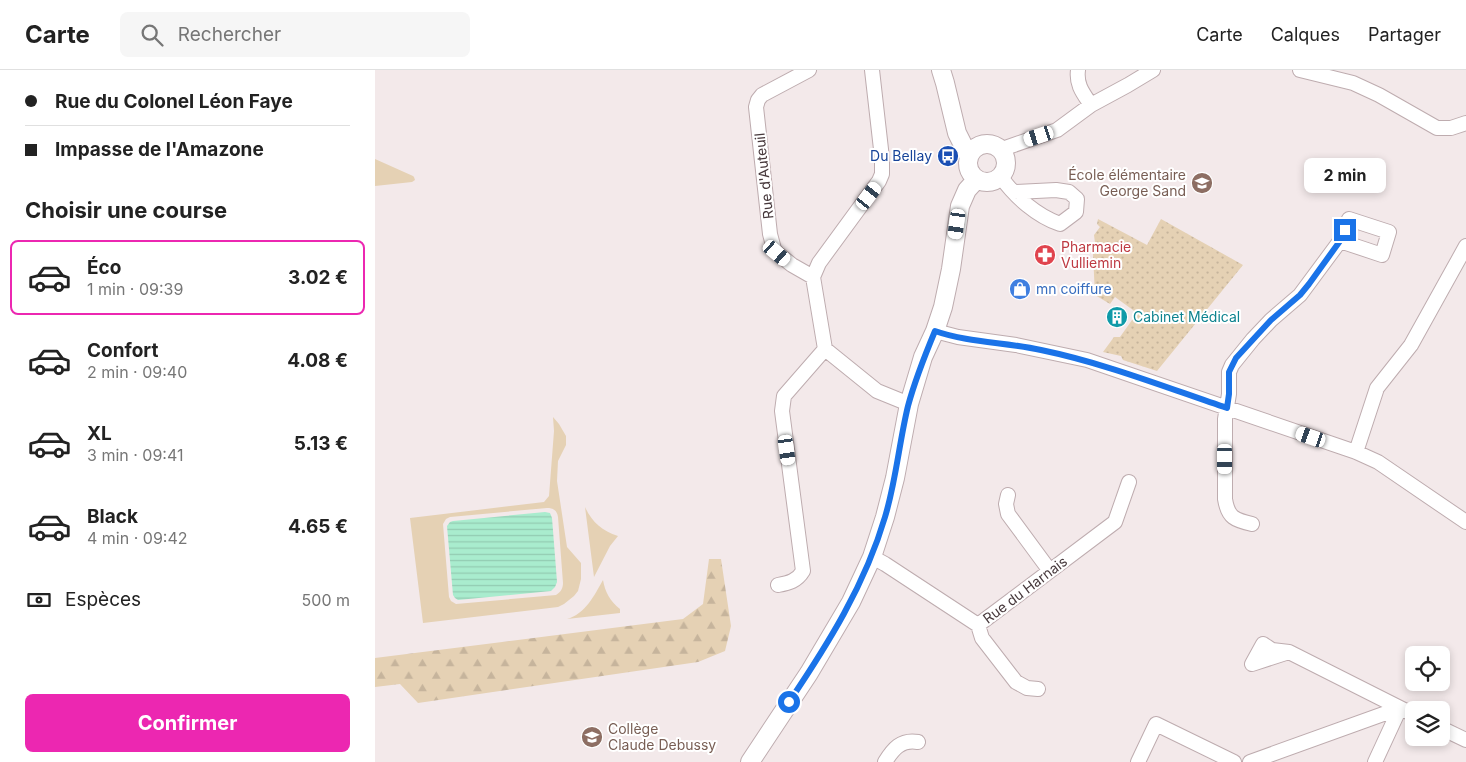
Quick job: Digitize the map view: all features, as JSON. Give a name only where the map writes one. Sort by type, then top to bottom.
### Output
[{"type":"street","name":"Rue d'Auteuil","points":[[807,70],[762,95],[756,107],[770,234],[774,249],[792,266],[813,277]]},
{"type":"street","points":[[872,70],[882,158],[882,174],[879,181],[819,263],[813,277],[825,349],[877,390],[909,404]]},
{"type":"street","points":[[941,70],[957,133],[969,148],[969,167],[972,174],[977,179],[987,182],[992,182],[1001,176],[1007,163],[1006,156],[1001,149],[989,143],[969,148]]},
{"type":"street","points":[[1078,70],[1077,80],[1079,86],[1091,105]]},
{"type":"street","points":[[1001,149],[1057,130],[1091,105],[1153,70]]},
{"type":"street","points":[[1300,70],[1353,83],[1379,95],[1437,128],[1451,128],[1466,123]]},
{"type":"street","points":[[1001,176],[1014,192]]},
{"type":"street","points":[[750,762],[809,673],[851,602],[872,557],[895,478],[909,404],[923,357],[943,307],[960,206],[965,193],[977,179]]},
{"type":"street","points":[[1252,524],[1236,520],[1226,505],[1225,419],[1229,394],[1229,372],[1236,358],[1271,320],[1300,295],[1340,241]]},
{"type":"street","points":[[1356,452],[1377,388],[1411,345],[1466,246]]},
{"type":"street","points":[[935,331],[958,338],[1016,345],[1087,360],[1356,452],[1378,462],[1466,522]]},
{"type":"street","points":[[778,585],[798,578],[803,571],[782,412],[784,396],[825,349]]},
{"type":"street","name":"Rue du Harnais","points":[[872,557],[978,625],[1115,522],[1129,482]]},
{"type":"street","points":[[1008,495],[1006,504],[1008,514],[1050,571]]},
{"type":"street","points":[[978,625],[982,638],[1016,682],[1027,688],[1038,688]]},
{"type":"street","points":[[1289,652],[1405,710]]},
{"type":"street","points":[[1250,762],[1400,708]]},
{"type":"street","points":[[1375,762],[1400,708]]},
{"type":"street","points":[[1138,762],[1156,724],[1234,762]]},
{"type":"street","points":[[1450,732],[1466,740]]},
{"type":"street","points":[[885,762],[893,750],[900,744],[909,741],[918,742]]},
{"type":"green space","points":[[375,159],[413,176],[415,180],[412,182],[375,186]]},
{"type":"green space","points":[[1098,219],[1147,245],[1161,219],[1243,265],[1157,371],[1123,360],[1121,356],[1103,352],[1114,337],[1120,337],[1137,313],[1115,297],[1110,304],[1095,295],[1093,254],[1094,235],[1100,227],[1097,224]]},
{"type":"green space","points":[[553,417],[566,436],[566,445],[558,461],[557,481],[567,547],[581,563],[581,579],[578,591],[558,607],[423,623],[410,518],[544,502],[549,496],[554,431]],"holes":[[[549,508],[556,511],[558,517],[563,583],[559,593],[556,595],[456,604],[451,601],[449,597],[443,524],[446,519],[450,517]]]},
{"type":"green space","points":[[585,507],[598,525],[618,536],[610,546],[594,577]]},
{"type":"green space","points":[[709,559],[721,559],[731,626],[725,651],[698,662],[418,703],[400,684],[375,687],[375,658],[683,619],[703,604]]},
{"type":"green space","points":[[603,580],[609,596],[620,609],[620,613],[567,619],[584,609]]},
{"type":"shaded area","points":[[550,513],[552,518],[557,582],[551,591],[458,600],[455,598],[453,595],[447,526],[450,522]]},
{"type":"place","name":"Du Bellay","points":[[948,156]]},
{"type":"place","name":"École élémentaire George Sand","points":[[1202,183]]},
{"type":"place","name":"Pharmacie Vulliemin","points":[[1045,255]]},
{"type":"place","name":"mn coiffure","points":[[1020,289]]},
{"type":"place","name":"Cabinet Médical","points":[[1117,317]]},
{"type":"place","name":"Collège Claude Debussy","points":[[592,737]]},
{"type":"route","points":[[789,702],[809,673],[851,602],[872,557],[895,478],[909,404],[923,357],[935,331],[958,338],[1040,349],[1087,360],[1227,408],[1229,372],[1236,358],[1271,320],[1300,295],[1340,241],[1345,230]]}]
